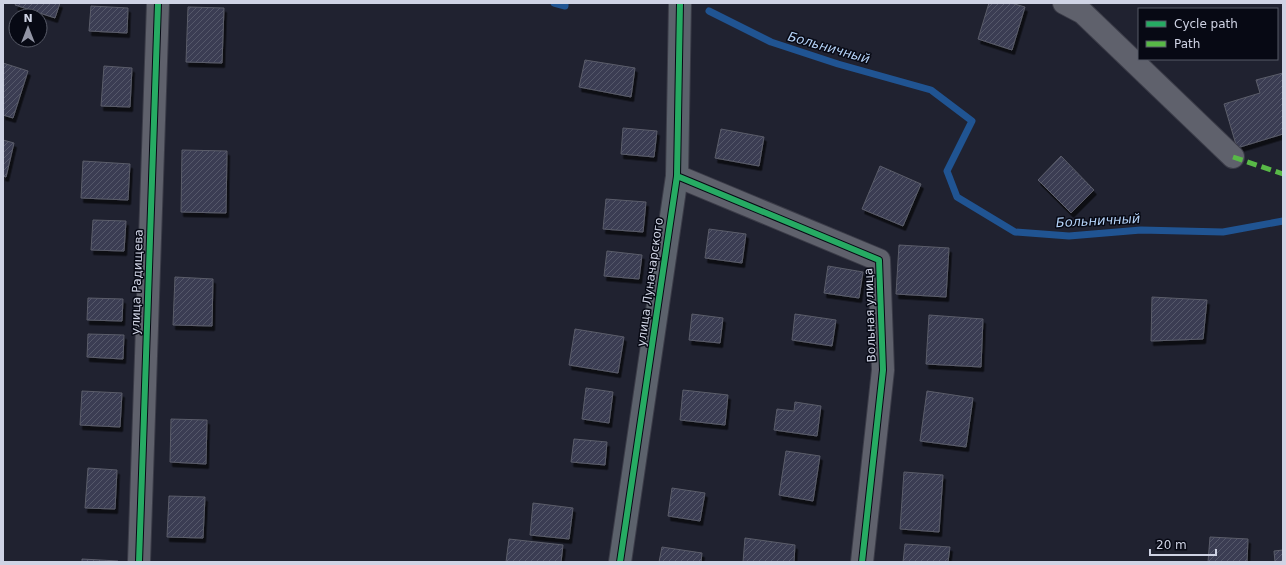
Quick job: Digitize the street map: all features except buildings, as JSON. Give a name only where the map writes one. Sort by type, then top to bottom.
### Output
[{"type":"street","name":"улица Радищева","points":[[138,562],[158,3]]},
{"type":"street","name":"улица Луначарского","points":[[620,562],[677,176],[680,3]]},
{"type":"street","points":[[1064,3],[1083,13],[1233,157]]},
{"type":"street","name":"Вольная улица","points":[[677,176],[879,260],[883,370],[862,562]]},
{"type":"waterway","name":"Больничный","points":[[554,3],[565,6],[565,3]]},
{"type":"waterway","name":"Больничный","points":[[709,11],[771,42],[838,64],[931,90],[972,121],[947,171],[957,197],[1015,232],[1069,236],[1141,230],[1223,232],[1283,221]]},
{"type":"marked path","points":[[1233,157],[1283,174]]},
{"type":"cycle path","points":[[139,562],[158,3]]},
{"type":"cycle path","points":[[620,562],[677,176],[680,3]]},
{"type":"cycle path","points":[[677,176],[879,260],[883,370],[862,562]]}]
